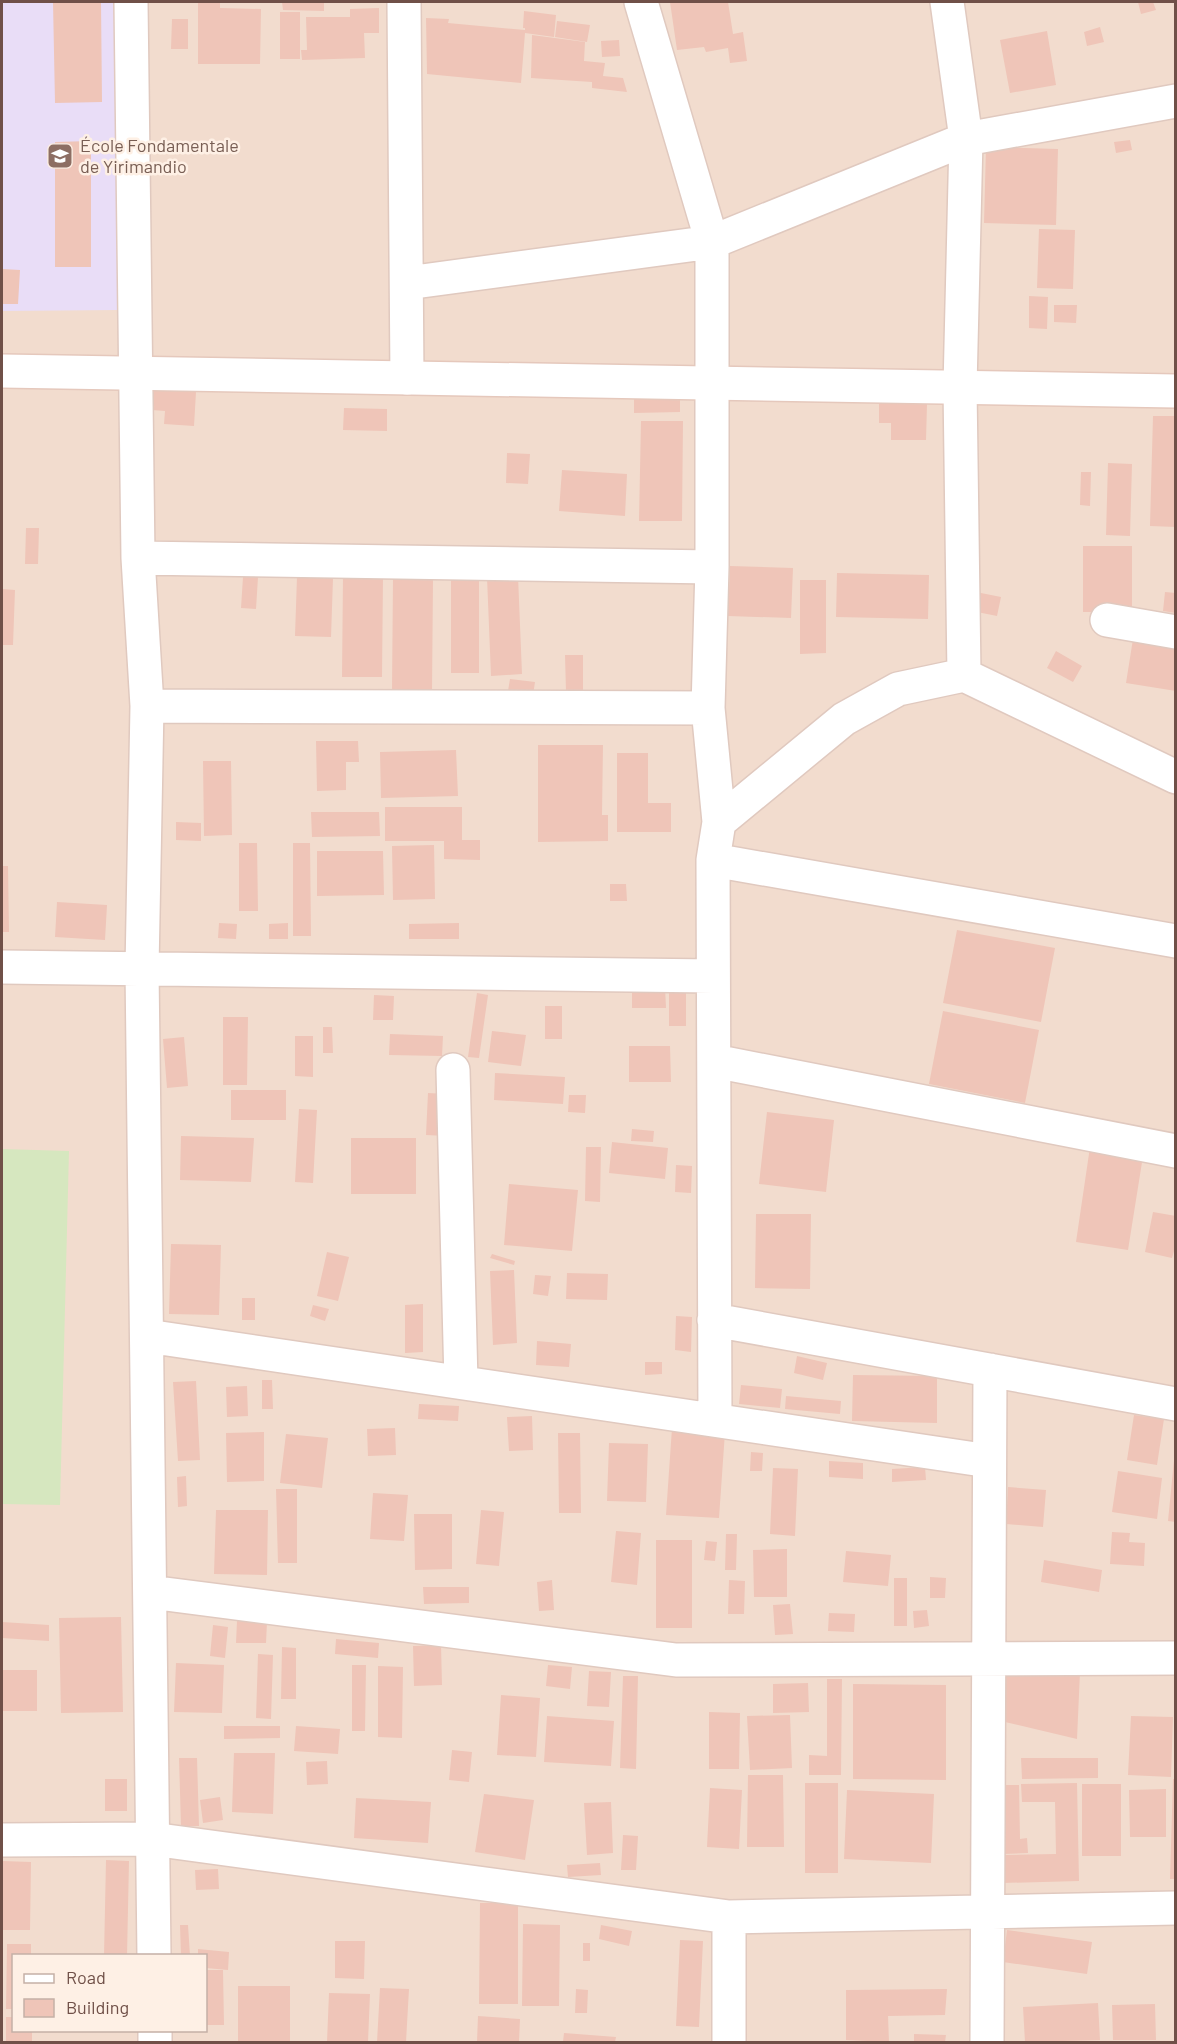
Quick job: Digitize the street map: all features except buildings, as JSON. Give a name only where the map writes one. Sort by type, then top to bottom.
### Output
[{"type":"street","points":[[131,2],[138,558],[147,706],[142,969],[153,1954]]},
{"type":"street","points":[[404,2],[407,378]]},
{"type":"street","points":[[641,2],[712,242],[712,567],[708,708],[719,822],[713,860],[715,1420]]},
{"type":"street","points":[[947,2],[966,139],[960,387],[964,675]]},
{"type":"street","points":[[406,283],[712,242],[966,139],[1176,101]]},
{"type":"street","points":[[2,371],[1176,391]]},
{"type":"street","points":[[138,558],[712,567]]},
{"type":"street","points":[[1107,620],[1176,632]]},
{"type":"street","points":[[719,822],[844,718],[898,689],[964,675],[1176,777]]},
{"type":"street","points":[[147,706],[708,708]]},
{"type":"street","points":[[713,860],[1176,941]]},
{"type":"street","points":[[2,967],[713,976]]},
{"type":"street","points":[[714,1061],[1176,1151]]},
{"type":"street","points":[[453,1070],[461,1382]]},
{"type":"street","points":[[714,1320],[1176,1404]]},
{"type":"street","points":[[147,1336],[989,1461]]},
{"type":"street","points":[[987,2043],[990,1370]]},
{"type":"street","points":[[150,1592],[676,1659],[1176,1658]]},
{"type":"street","points":[[2,1840],[152,1839],[729,1917],[1176,1908]]},
{"type":"street","points":[[729,1917],[729,2043]]},
{"type":"shaded area","points":[[2,2],[1175,2],[1175,2042],[2,2042]]},
{"type":"shaded area","name":"École Fondamentale de Yirimandio","points":[[2,2],[117,2],[119,310],[2,311]]},
{"type":"green space","points":[[2,1149],[69,1151],[60,1505],[2,1504]]},
{"type":"place","name":"École Fondamentale de Yirimandio","points":[[60,156]]}]
